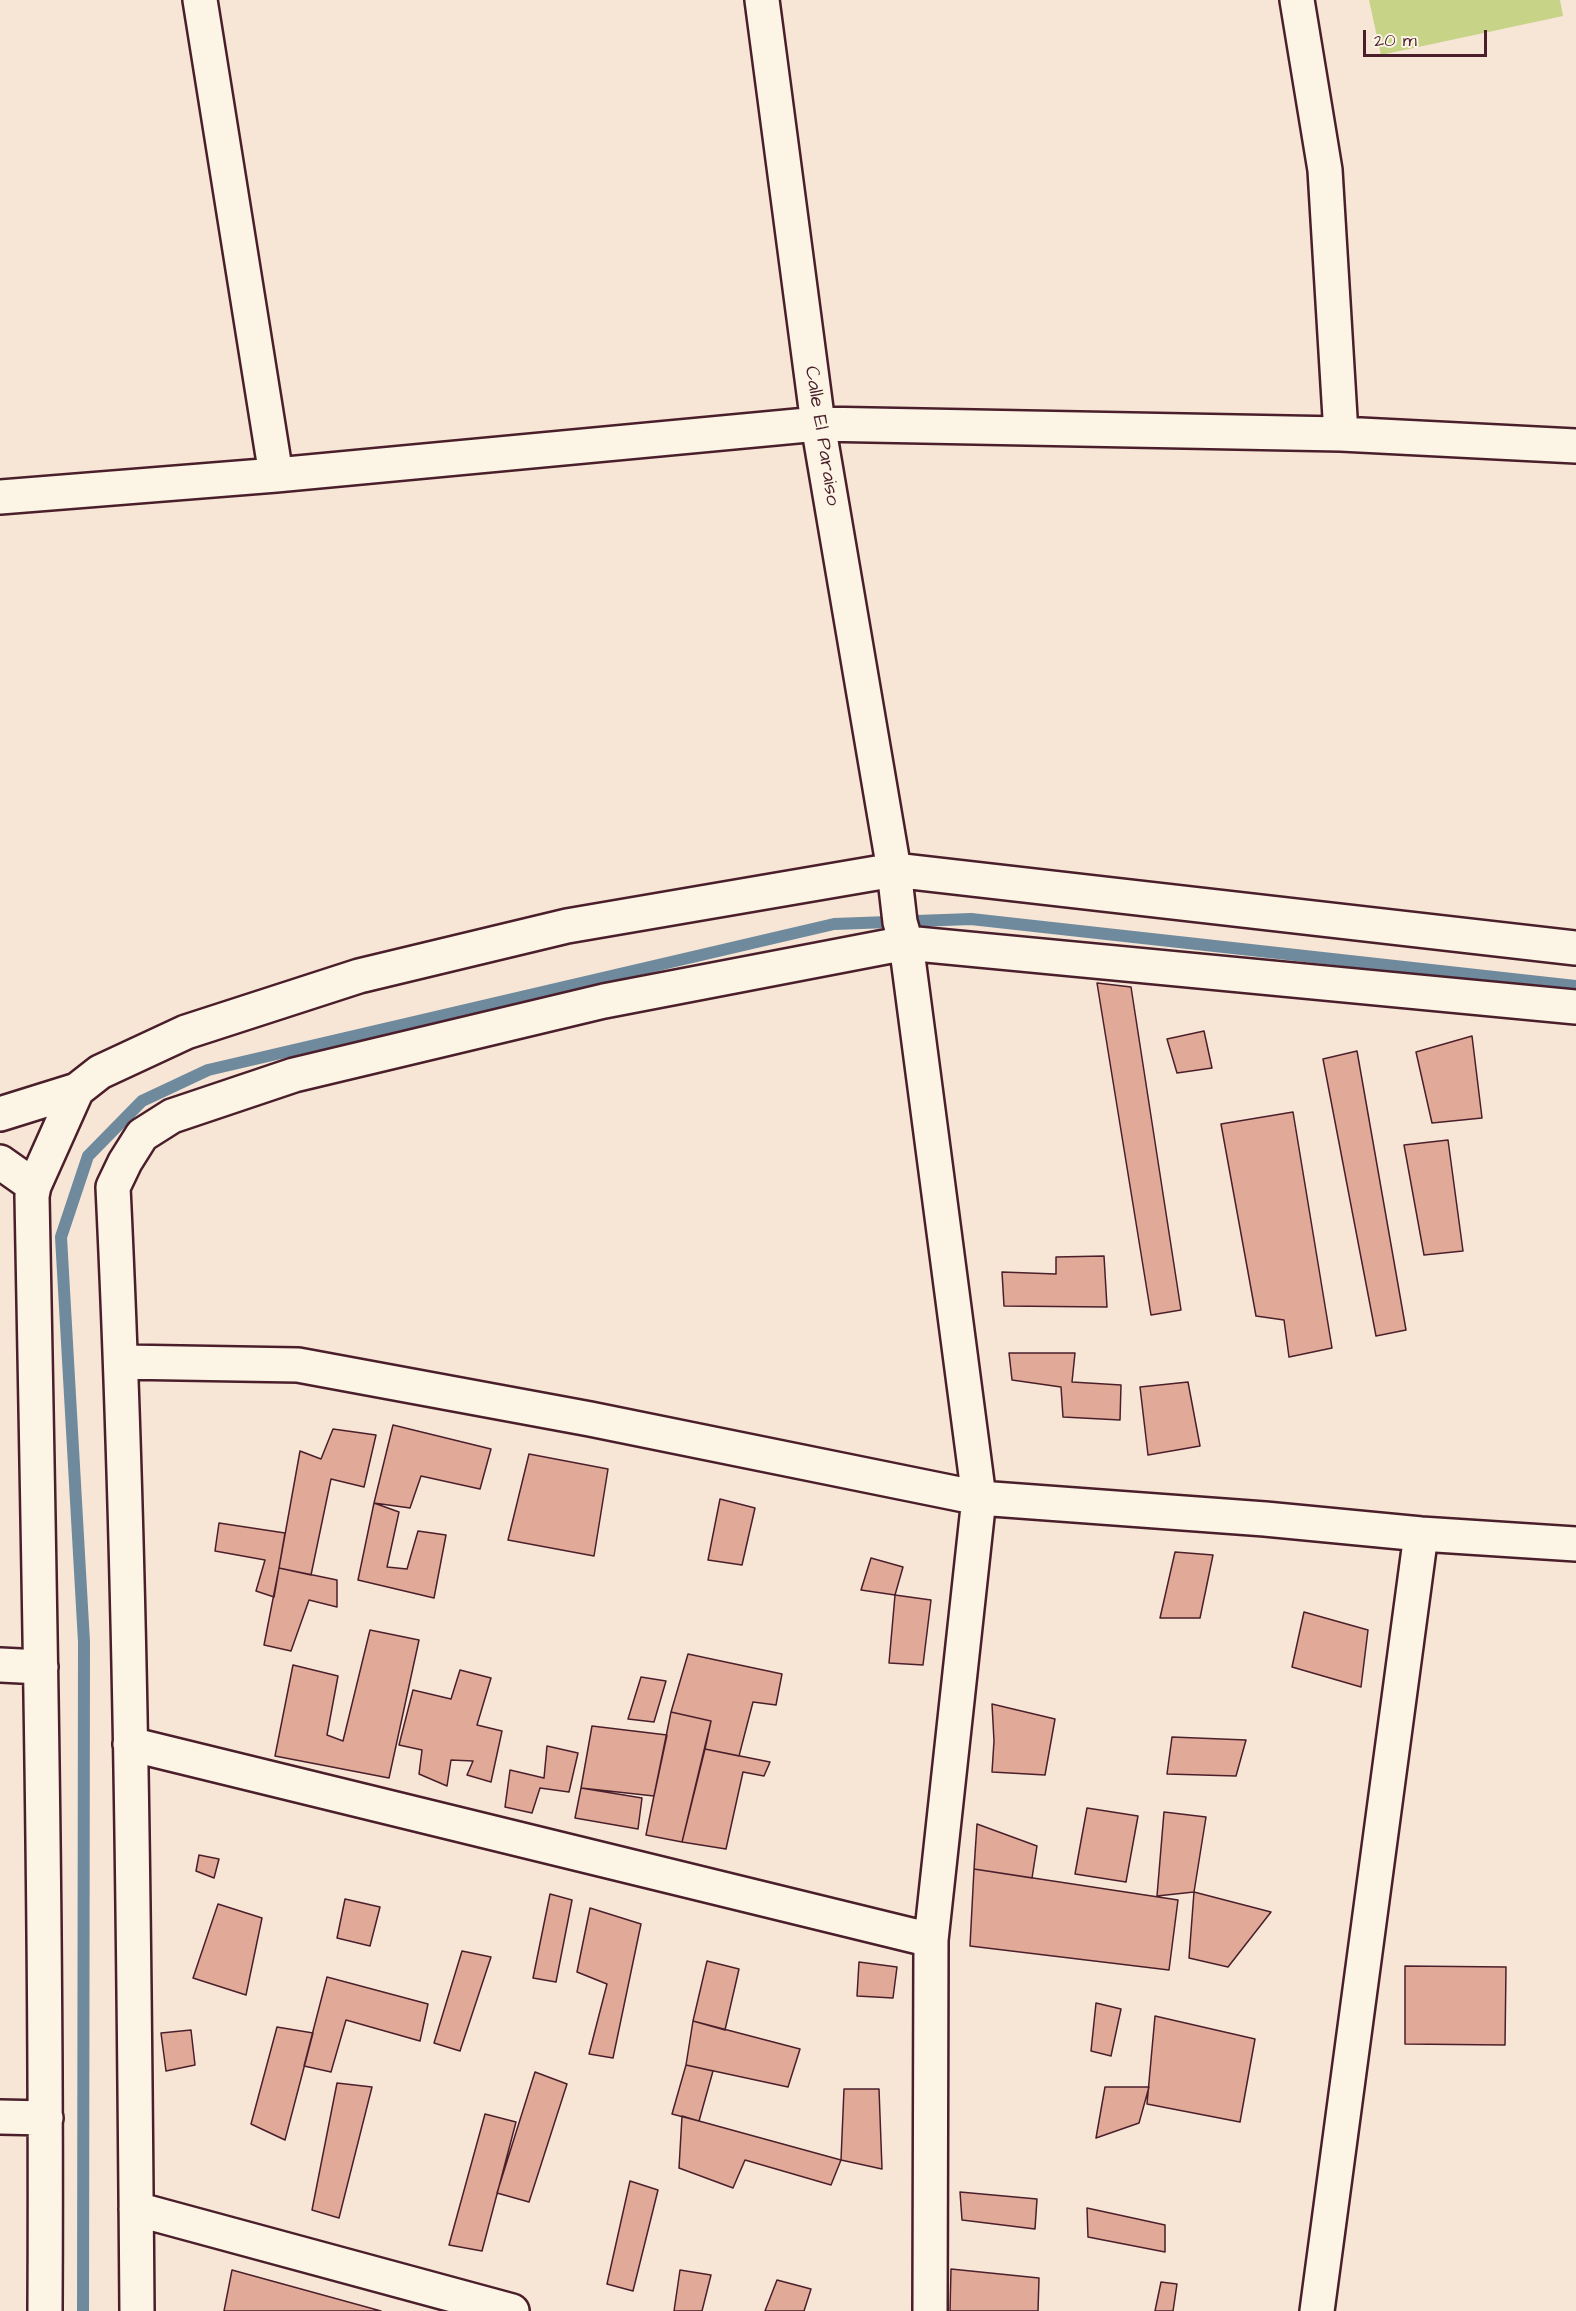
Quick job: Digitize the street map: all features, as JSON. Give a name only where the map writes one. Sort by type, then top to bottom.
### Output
[{"type":"street","points":[[200,0],[276,476]]},
{"type":"street","name":"Calle El Paraiso","points":[[762,0],[818,424],[894,870],[900,922],[906,943],[979,1498],[931,1940],[930,2311]]},
{"type":"street","points":[[1297,0],[1325,170],[1341,434]]},
{"type":"street","points":[[0,497],[276,476],[818,424],[1341,434],[1576,446]]},
{"type":"street","points":[[0,1114],[77,1090],[100,1072],[186,1032],[359,976],[567,926],[894,870],[1576,948]]},
{"type":"street","points":[[137,2311],[130,1744],[122,1362],[113,1187],[142,1135],[172,1116],[294,1075],[593,1004],[906,943],[1576,1007]]},
{"type":"street","points":[[45,2311],[46,2118],[42,1667],[32,1196],[34,1186],[77,1090]]},
{"type":"street","points":[[0,1162],[34,1186]]},
{"type":"street","points":[[122,1362],[297,1365],[590,1419],[979,1498],[1264,1519],[1421,1534],[1576,1544]]},
{"type":"street","points":[[1317,2311],[1421,1534]]},
{"type":"street","points":[[0,1665],[42,1667]]},
{"type":"street","points":[[130,1744],[931,1940]]},
{"type":"street","points":[[0,2117],[46,2118]]},
{"type":"street","points":[[136,2209],[512,2311]]},
{"type":"green space","points":[[1369,0],[1560,0],[1563,16],[1381,55]]},
{"type":"building","points":[[1097,983],[1131,987],[1181,1310],[1151,1315]]},
{"type":"building","points":[[1204,1031],[1212,1068],[1177,1073],[1167,1039]]},
{"type":"building","points":[[1472,1036],[1482,1118],[1432,1123],[1416,1052]]},
{"type":"building","points":[[1357,1051],[1406,1330],[1376,1336],[1323,1059]]},
{"type":"building","points":[[1293,1112],[1332,1348],[1289,1357],[1284,1320],[1256,1316],[1221,1124]]},
{"type":"building","points":[[1448,1140],[1463,1251],[1424,1255],[1404,1145]]},
{"type":"building","points":[[1104,1256],[1107,1307],[1004,1306],[1002,1272],[1056,1274],[1056,1257]]},
{"type":"building","points":[[1009,1353],[1075,1353],[1072,1382],[1121,1385],[1120,1420],[1063,1417],[1061,1387],[1012,1380]]},
{"type":"building","points":[[1188,1382],[1200,1446],[1148,1455],[1140,1387]]},
{"type":"building","points":[[393,1425],[491,1449],[480,1489],[421,1476],[410,1508],[374,1503]]},
{"type":"building","points":[[333,1429],[376,1435],[364,1487],[331,1479],[311,1575],[279,1568],[300,1451],[321,1459]]},
{"type":"building","points":[[529,1454],[608,1469],[594,1556],[508,1540]]},
{"type":"building","points":[[720,1499],[755,1508],[742,1565],[708,1560]]},
{"type":"building","points":[[374,1503],[399,1512],[387,1567],[407,1569],[418,1531],[446,1535],[434,1598],[358,1580]]},
{"type":"building","points":[[219,1523],[285,1533],[274,1597],[256,1591],[265,1560],[215,1551]]},
{"type":"building","points":[[1175,1552],[1213,1555],[1200,1618],[1160,1618]]},
{"type":"building","points":[[871,1558],[903,1567],[895,1595],[861,1590]]},
{"type":"building","points":[[279,1568],[337,1580],[337,1607],[309,1600],[291,1651],[264,1645]]},
{"type":"building","points":[[895,1595],[931,1600],[923,1665],[889,1663]]},
{"type":"building","points":[[1304,1612],[1368,1630],[1361,1687],[1292,1667]]},
{"type":"building","points":[[370,1630],[419,1640],[389,1778],[275,1756],[293,1665],[338,1676],[327,1735],[343,1741]]},
{"type":"building","points":[[688,1654],[782,1674],[776,1705],[753,1702],[739,1756],[705,1749],[711,1721],[671,1712]]},
{"type":"building","points":[[460,1670],[491,1678],[477,1725],[502,1731],[491,1782],[467,1775],[473,1761],[451,1760],[447,1786],[419,1774],[422,1750],[399,1745],[413,1690],[451,1699]]},
{"type":"building","points":[[641,1677],[666,1681],[654,1722],[628,1719]]},
{"type":"building","points":[[992,1704],[1055,1719],[1045,1775],[992,1772],[994,1741]]},
{"type":"building","points":[[671,1712],[711,1721],[682,1842],[646,1835]]},
{"type":"building","points":[[592,1726],[667,1735],[654,1796],[581,1788]]},
{"type":"building","points":[[1172,1737],[1246,1740],[1236,1776],[1167,1774]]},
{"type":"building","points":[[547,1746],[578,1753],[569,1792],[540,1788],[532,1813],[505,1807],[510,1770],[544,1778]]},
{"type":"building","points":[[705,1749],[770,1762],[764,1776],[743,1772],[726,1849],[682,1842]]},
{"type":"building","points":[[581,1788],[642,1798],[638,1829],[575,1818]]},
{"type":"building","points":[[1087,1808],[1138,1816],[1126,1882],[1075,1874]]},
{"type":"building","points":[[1164,1812],[1206,1817],[1194,1892],[1157,1896]]},
{"type":"building","points":[[977,1824],[1037,1846],[1032,1878],[974,1869]]},
{"type":"building","points":[[199,1855],[219,1859],[214,1878],[196,1871]]},
{"type":"building","points":[[974,1869],[1178,1900],[1169,1970],[970,1946]]},
{"type":"building","points":[[1194,1892],[1271,1912],[1228,1967],[1189,1958]]},
{"type":"building","points":[[550,1894],[572,1900],[556,1982],[533,1978]]},
{"type":"building","points":[[345,1899],[380,1907],[370,1946],[337,1938]]},
{"type":"building","points":[[218,1904],[262,1918],[246,1995],[193,1978]]},
{"type":"building","points":[[590,1908],[641,1924],[613,2058],[589,2054],[607,1984],[577,1972]]},
{"type":"building","points":[[462,1951],[491,1957],[460,2051],[434,2043]]},
{"type":"building","points":[[707,1961],[739,1969],[725,2030],[693,2021]]},
{"type":"building","points":[[859,1962],[897,1967],[893,1998],[857,1996]]},
{"type":"building","points":[[1405,1966],[1506,1967],[1505,2045],[1405,2044]]},
{"type":"building","points":[[327,1977],[428,2004],[420,2041],[346,2020],[331,2072],[304,2066]]},
{"type":"building","points":[[1096,2003],[1121,2009],[1111,2056],[1091,2051]]},
{"type":"building","points":[[1155,2016],[1255,2039],[1240,2122],[1147,2104]]},
{"type":"building","points":[[693,2021],[800,2049],[788,2087],[686,2065]]},
{"type":"building","points":[[277,2027],[313,2033],[285,2140],[251,2124]]},
{"type":"building","points":[[191,2030],[195,2065],[166,2071],[161,2033]]},
{"type":"building","points":[[686,2065],[713,2071],[699,2121],[672,2114]]},
{"type":"building","points":[[535,2072],[567,2084],[529,2202],[497,2193]]},
{"type":"building","points":[[337,2083],[372,2087],[339,2218],[312,2210]]},
{"type":"building","points":[[1105,2087],[1149,2087],[1139,2123],[1096,2138]]},
{"type":"building","points":[[844,2089],[879,2089],[882,2169],[841,2160]]},
{"type":"building","points":[[485,2114],[516,2122],[482,2251],[449,2245]]},
{"type":"building","points":[[682,2116],[841,2160],[831,2185],[745,2160],[733,2188],[679,2168]]},
{"type":"building","points":[[630,2181],[658,2190],[633,2291],[607,2284]]},
{"type":"building","points":[[960,2192],[1037,2199],[1035,2229],[962,2220]]},
{"type":"building","points":[[1087,2208],[1165,2225],[1165,2252],[1088,2237]]},
{"type":"building","points":[[951,2269],[1039,2278],[1038,2311],[950,2311]]},
{"type":"building","points":[[232,2270],[381,2311],[224,2311]]},
{"type":"building","points":[[680,2270],[711,2275],[702,2311],[674,2311]]},
{"type":"building","points":[[777,2280],[811,2289],[804,2311],[765,2311]]},
{"type":"building","points":[[1161,2282],[1177,2284],[1173,2311],[1155,2311]]},
{"type":"waterway","points":[[83,2311],[84,1642],[61,1237],[88,1156],[142,1101],[208,1070],[834,924],[971,919],[1576,986]]}]
